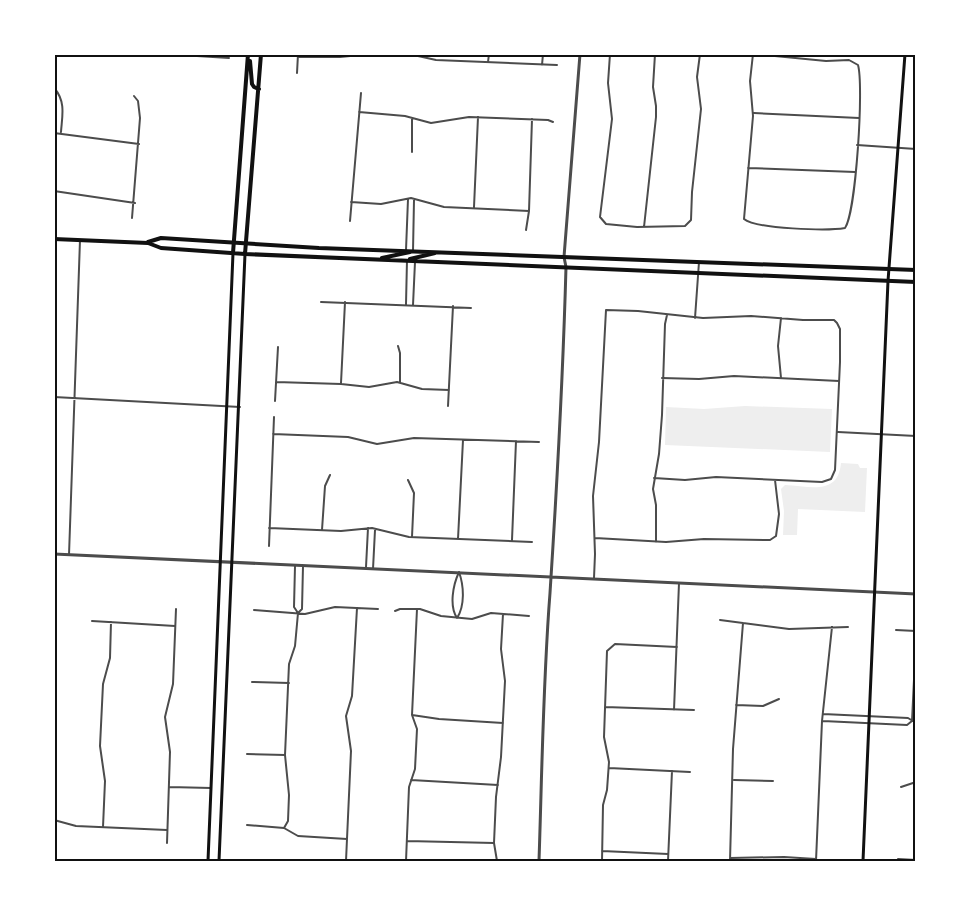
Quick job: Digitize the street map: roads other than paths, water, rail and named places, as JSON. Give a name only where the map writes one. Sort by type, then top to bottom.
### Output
[{"type":"main road","points":[[249,54],[252,84],[259,89]]},
{"type":"main road","points":[[208,861],[233,242],[249,54]]},
{"type":"main road","points":[[219,861],[245,254],[261,54]]},
{"type":"main road","points":[[863,861],[888,268],[905,54]]},
{"type":"main road","points":[[148,243],[161,238],[406,251],[916,270]]},
{"type":"main road","points":[[54,239],[148,243],[161,248],[245,254],[916,282]]},
{"type":"main road","points":[[376,259],[412,251]]},
{"type":"main road","points":[[407,260],[441,252]]},
{"type":"street","points":[[165,54],[229,58]]},
{"type":"street","points":[[297,73],[298,56],[340,57],[371,54]]},
{"type":"street","points":[[409,54],[436,60],[557,65]]},
{"type":"street","points":[[488,62],[489,54]]},
{"type":"street","points":[[542,65],[543,54]]},
{"type":"street","points":[[539,861],[566,267],[564,257],[580,54]]},
{"type":"street","points":[[610,54],[608,83],[612,119],[601,220],[606,224],[644,228],[685,226],[692,220],[692,192],[701,117],[697,77],[700,54]]},
{"type":"street","points":[[644,228],[656,117],[653,87],[655,54]]},
{"type":"street","points":[[752,54],[777,58],[856,62],[859,69],[859,118],[855,172],[852,204],[847,225],[842,229],[803,229],[746,222],[743,216],[753,113],[750,81],[752,54]]},
{"type":"street","points":[[55,89],[60,94],[63,106],[61,133]]},
{"type":"street","points":[[350,221],[361,93]]},
{"type":"street","points":[[132,218],[135,203],[140,113],[138,101],[134,96]]},
{"type":"street","points":[[358,112],[412,118],[431,123],[468,117],[553,122]]},
{"type":"street","points":[[753,113],[859,118]]},
{"type":"street","points":[[474,208],[478,117]]},
{"type":"street","points":[[411,152],[412,118]]},
{"type":"street","points":[[526,230],[532,119]]},
{"type":"street","points":[[54,133],[139,144]]},
{"type":"street","points":[[857,145],[916,149]]},
{"type":"street","points":[[748,168],[855,172]]},
{"type":"street","points":[[54,191],[135,203]]},
{"type":"street","points":[[351,202],[381,204],[408,198],[444,207],[528,211]]},
{"type":"street","points":[[406,251],[408,198]]},
{"type":"street","points":[[412,251],[414,199]]},
{"type":"street","points":[[69,555],[80,240]]},
{"type":"street","points":[[406,304],[407,260]]},
{"type":"street","points":[[413,305],[415,261]]},
{"type":"street","points":[[695,318],[699,262]]},
{"type":"street","points":[[321,302],[471,308]]},
{"type":"street","points":[[341,384],[345,302]]},
{"type":"street","points":[[448,406],[453,306]]},
{"type":"street","points":[[594,578],[593,487],[599,442],[606,310],[695,318],[742,316],[837,322],[840,329],[839,381],[835,470],[831,479],[822,482],[716,477],[685,480],[654,478]]},
{"type":"street","points":[[656,542],[654,478],[659,454],[667,315]]},
{"type":"street","points":[[781,318],[778,346],[781,378]]},
{"type":"street","points":[[398,346],[400,382]]},
{"type":"street","points":[[275,401],[278,347]]},
{"type":"street","points":[[662,378],[699,379],[734,376],[839,381]]},
{"type":"street","points":[[276,382],[369,387],[400,382],[422,389],[449,390]]},
{"type":"street","points":[[54,397],[240,407]]},
{"type":"street","points":[[269,546],[274,417]]},
{"type":"street","points":[[837,432],[916,436]]},
{"type":"street","points":[[273,434],[348,437],[377,444],[408,438],[538,442]]},
{"type":"street","points":[[458,539],[463,440]]},
{"type":"street","points":[[512,541],[516,441]]},
{"type":"street","points":[[322,530],[324,492],[330,475]]},
{"type":"street","points":[[408,480],[414,493],[412,537]]},
{"type":"street","points":[[595,538],[656,542],[714,538],[766,540],[773,538],[777,531],[779,514],[775,480]]},
{"type":"street","points":[[269,528],[322,530],[368,528],[412,537],[532,542]]},
{"type":"street","points":[[366,568],[368,528]]},
{"type":"street","points":[[373,569],[375,529]]},
{"type":"street","points":[[54,554],[916,594]]},
{"type":"street","points":[[295,565],[294,607],[298,613]]},
{"type":"street","points":[[284,828],[288,821],[289,795],[285,755],[289,664],[295,646],[298,613],[302,609],[303,566]]},
{"type":"street","points":[[457,618],[453,612],[454,582],[459,572]]},
{"type":"street","points":[[457,618],[462,609],[462,582],[459,572]]},
{"type":"street","points":[[674,710],[679,584]]},
{"type":"street","points":[[254,610],[305,614],[335,607],[378,609]]},
{"type":"street","points":[[346,861],[351,752],[346,716],[352,696],[357,608]]},
{"type":"street","points":[[167,843],[171,752],[165,717],[172,689],[176,609]]},
{"type":"street","points":[[406,861],[417,729],[412,715],[417,609]]},
{"type":"street","points":[[395,610],[417,609],[472,619],[490,613],[529,616]]},
{"type":"street","points":[[497,861],[494,843],[495,797],[498,785],[505,681],[501,649],[503,614]]},
{"type":"street","points":[[720,620],[789,629],[848,627]]},
{"type":"street","points":[[92,621],[175,626]]},
{"type":"street","points":[[103,827],[105,781],[100,746],[103,684],[110,658],[111,622]]},
{"type":"street","points":[[743,623],[736,705],[730,860],[784,857],[816,860],[822,721],[832,627]]},
{"type":"street","points":[[896,630],[916,631]]},
{"type":"street","points":[[914,722],[916,638]]},
{"type":"street","points":[[602,861],[603,805],[609,768],[604,736],[607,651],[615,644],[677,647]]},
{"type":"street","points":[[252,682],[289,683]]},
{"type":"street","points":[[736,705],[763,706],[779,699]]},
{"type":"street","points":[[605,707],[694,710]]},
{"type":"street","points":[[823,714],[908,718],[914,722]]},
{"type":"street","points":[[412,715],[503,723]]},
{"type":"street","points":[[822,721],[907,725],[914,722]]},
{"type":"street","points":[[247,754],[285,755]]},
{"type":"street","points":[[609,768],[690,772]]},
{"type":"street","points":[[668,861],[672,771]]},
{"type":"street","points":[[411,780],[498,785]]},
{"type":"street","points":[[733,780],[773,781]]},
{"type":"street","points":[[901,786],[916,782]]},
{"type":"street","points":[[169,787],[212,788]]},
{"type":"street","points":[[54,820],[76,826],[167,830]]},
{"type":"street","points":[[247,825],[284,828],[298,836],[347,839]]},
{"type":"street","points":[[407,841],[494,843]]},
{"type":"street","points":[[602,851],[668,854]]},
{"type":"street","points":[[898,859],[916,860]]}]
